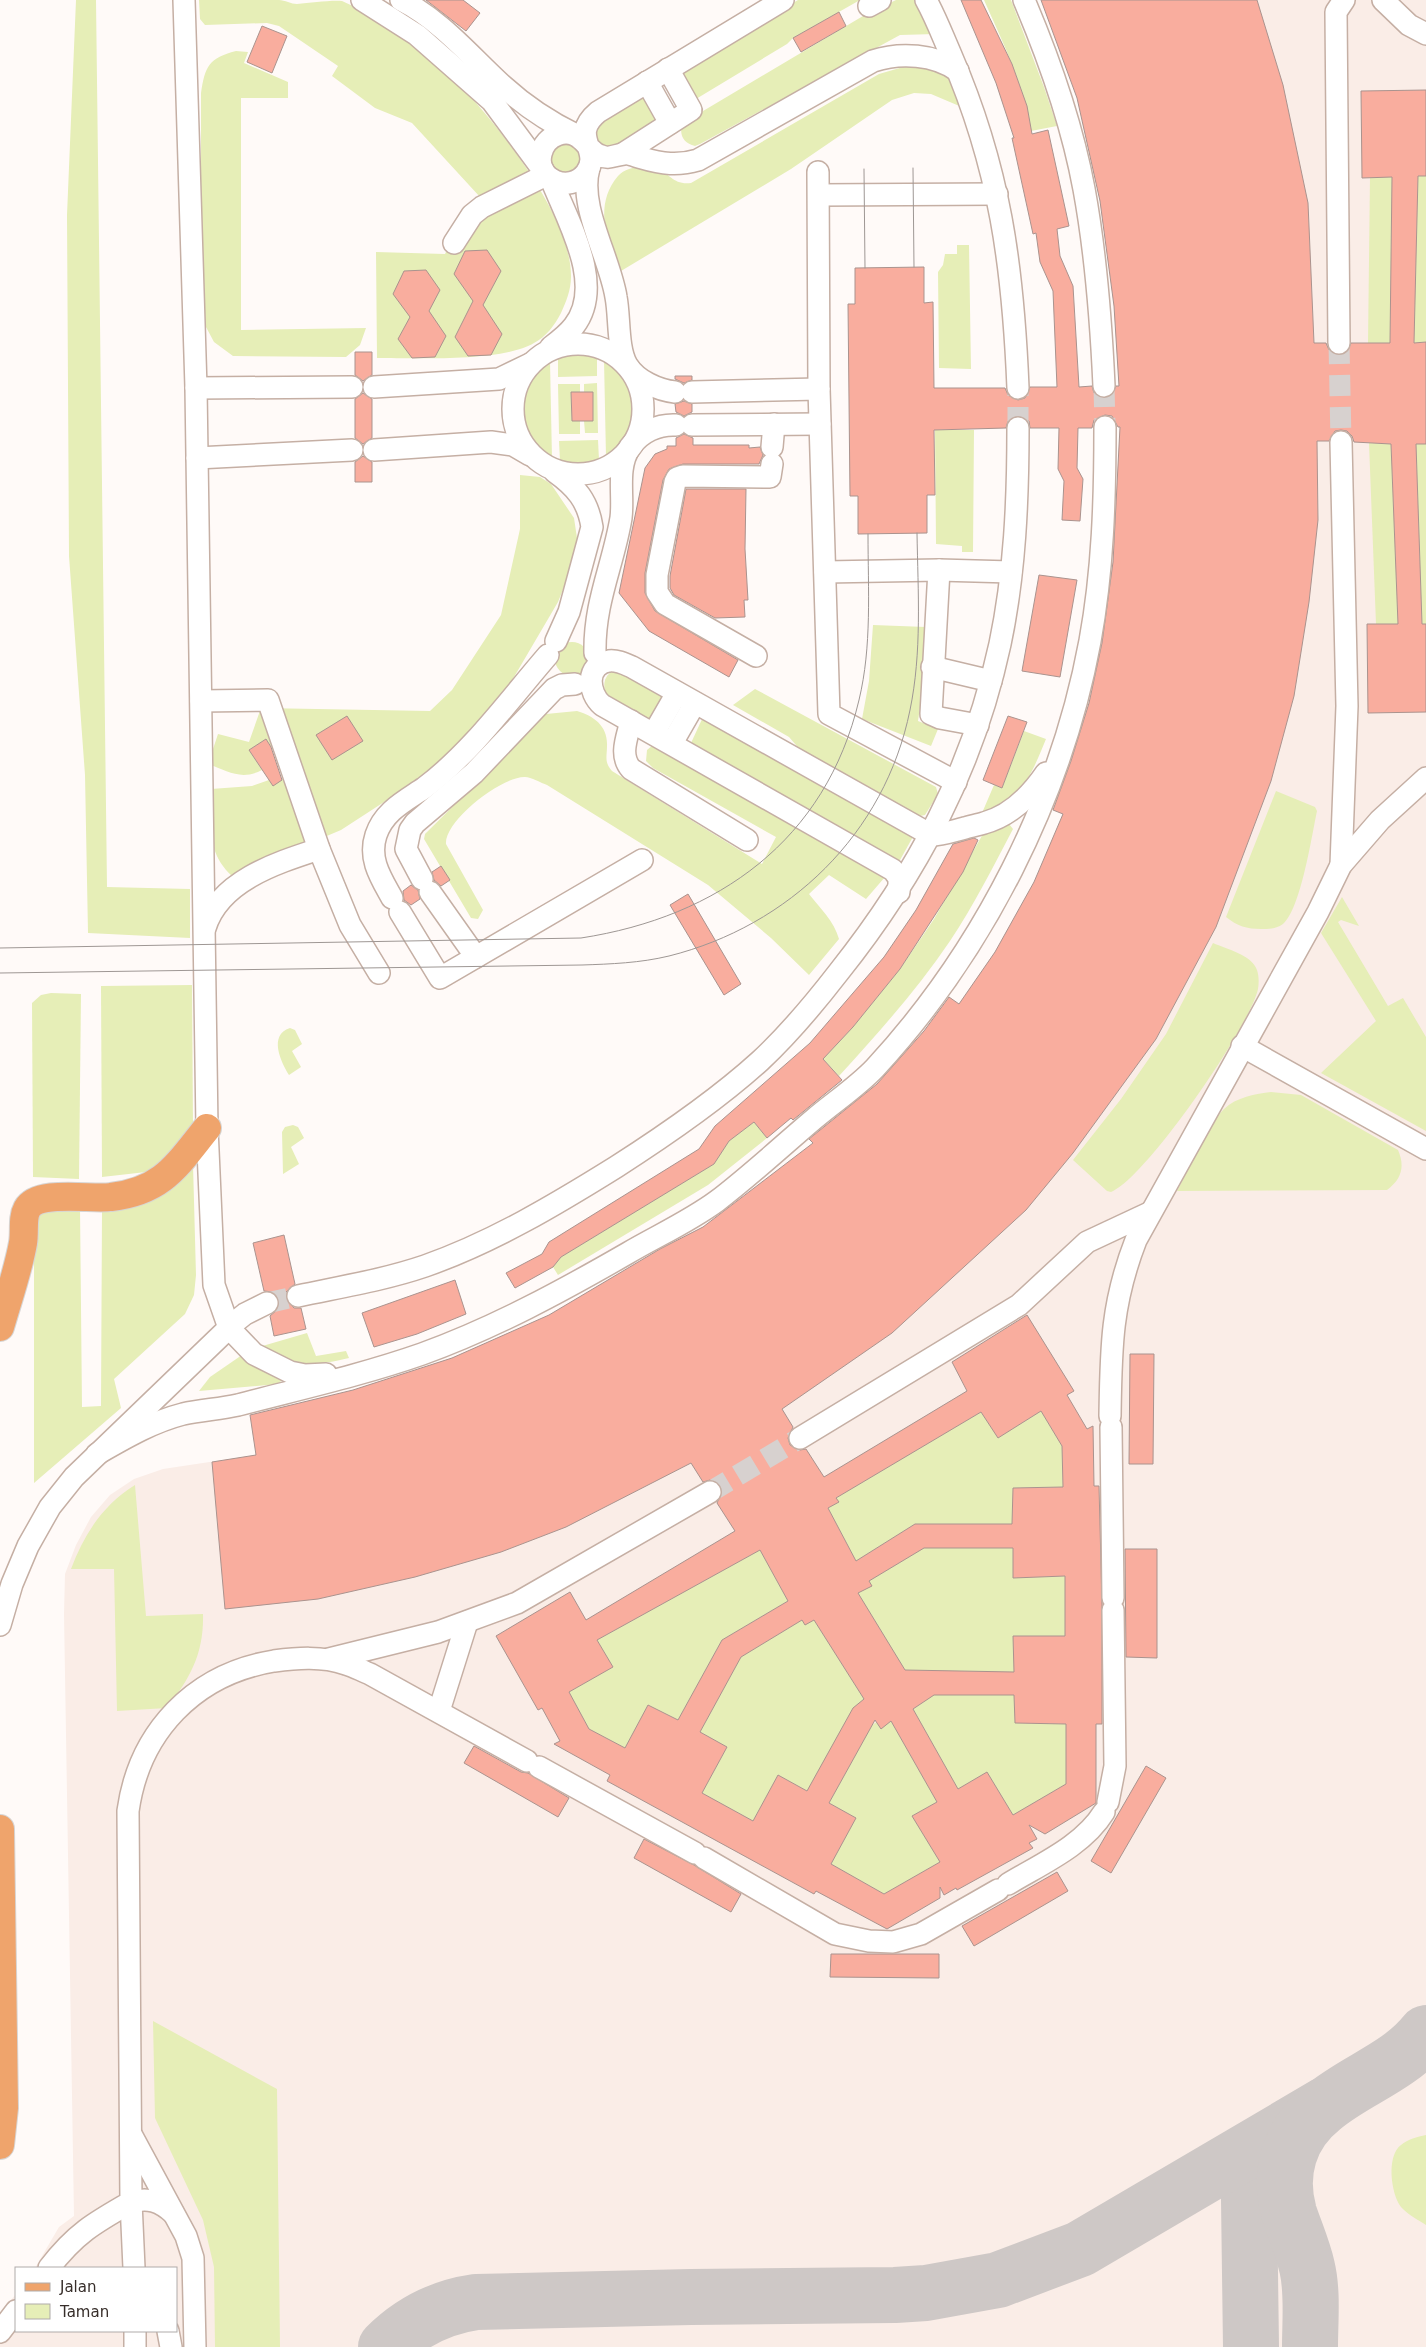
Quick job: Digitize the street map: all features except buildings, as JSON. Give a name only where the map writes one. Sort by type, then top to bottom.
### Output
[{"type":"main road","points":[[0,1327],[19,1265],[27,1208],[41,1199],[58,1197],[110,1197],[134,1193],[164,1178],[178,1166],[207,1128]]},
{"type":"main road","points":[[0,1829],[4,2108],[0,2145]]},
{"type":"street","points":[[184,0],[196,388],[207,1128],[214,1285],[229,1328],[254,1354],[290,1372],[305,1375],[361,1373]]},
{"type":"street","points":[[362,0],[417,35],[492,102],[547,175],[558,183],[572,183],[585,174],[585,151],[552,123],[504,87],[446,30],[416,7],[402,0]]},
{"type":"street","points":[[783,0],[668,69],[588,120],[584,134],[587,197],[616,294],[621,344],[628,366],[639,385],[643,406],[640,428],[625,458],[621,481],[620,519],[597,611],[594,662],[590,683],[592,695],[602,705],[893,870],[899,878],[899,892]]},
{"type":"street","points":[[926,0],[958,70],[977,120],[997,194],[1011,277],[1018,388]]},
{"type":"street","points":[[1024,0],[1048,56],[1084,187],[1094,244],[1100,305],[1104,386]]},
{"type":"street","points":[[1339,343],[1336,12],[1344,0]]},
{"type":"street","points":[[1382,0],[1409,25],[1426,34]]},
{"type":"street","points":[[624,154],[674,165],[698,160],[874,61],[887,57],[938,59],[958,70]]},
{"type":"street","points":[[668,69],[691,110],[624,154],[612,158],[585,151],[562,133],[548,140],[541,154],[547,175],[586,270],[587,290],[575,325],[539,357],[519,380],[512,411],[520,440],[541,462],[571,474],[593,472],[614,463],[640,436],[653,428],[667,424],[820,424]]},
{"type":"street","points":[[647,82],[670,123]]},
{"type":"street","points":[[818,172],[819,389],[829,714],[956,782]]},
{"type":"street","points":[[454,243],[472,215],[482,207],[547,175]]},
{"type":"street","points":[[819,195],[997,194]]},
{"type":"street","points":[[374,387],[493,380],[509,376],[539,357],[568,344],[590,344],[611,352],[648,384],[660,390],[684,392],[819,389]]},
{"type":"street","points":[[196,388],[352,387]]},
{"type":"street","points":[[756,656],[665,604],[657,592],[657,575],[675,482],[678,478],[681,476],[770,477],[774,424]]},
{"type":"street","points":[[97,1454],[133,1433],[184,1414],[231,1406],[361,1373],[424,1353],[542,1302],[715,1202],[873,1070],[938,991],[998,897],[1040,806],[1063,743],[1086,660],[1099,577],[1103,536],[1105,427]]},
{"type":"street","points":[[298,1296],[423,1267],[520,1224],[645,1149],[705,1106],[753,1067],[810,1010],[869,935],[899,892],[931,835],[956,782],[978,725],[1002,635],[1011,572],[1017,480],[1018,428]]},
{"type":"street","points":[[374,450],[491,442],[513,445],[541,462],[575,487],[583,497],[590,515],[592,527],[569,612],[552,648],[550,670],[560,681],[575,684]]},
{"type":"street","points":[[1341,442],[1347,706],[1341,865]]},
{"type":"street","points":[[197,458],[352,450]]},
{"type":"street","points":[[825,572],[939,570],[1011,572]]},
{"type":"street","points":[[939,570],[932,667],[931,714],[940,718],[978,725]]},
{"type":"street","points":[[476,957],[426,886],[406,849],[406,840],[415,823],[474,773],[554,689],[575,684],[588,678],[594,662],[592,645],[579,636],[571,635],[552,648],[464,751],[426,786],[386,816],[376,836],[373,860],[396,905],[440,978],[476,957],[642,860]]},
{"type":"street","points":[[594,662],[624,663],[686,698],[708,708],[931,835],[941,835],[985,823],[1018,805],[1035,788],[1049,769],[1063,743]]},
{"type":"street","points":[[932,667],[991,681]]},
{"type":"street","points":[[663,738],[686,698]]},
{"type":"street","points":[[201,701],[268,700],[319,848],[350,924],[380,972]]},
{"type":"street","points":[[631,721],[624,756],[626,763],[631,769],[746,840]]},
{"type":"street","points":[[134,2267],[129,2121],[127,1834],[131,1786],[150,1740],[166,1720],[201,1689],[221,1677],[243,1668],[268,1662],[306,1658],[346,1664],[370,1674],[439,1711],[700,1856],[835,1934],[869,1942],[893,1942],[921,1934],[1003,1887],[1076,1843],[1087,1834],[1106,1807],[1115,1766],[1110,1421],[1111,1344],[1116,1306],[1124,1270],[1150,1213],[1318,912],[1341,865],[1380,820],[1426,778]]},
{"type":"street","points":[[203,933],[220,898],[233,888],[280,863],[319,848]]},
{"type":"street","points":[[1242,1046],[1426,1149]]},
{"type":"street","points":[[800,1438],[1019,1305],[1087,1242],[1150,1213]]},
{"type":"street","points":[[0,1625],[12,1584],[28,1546],[46,1515],[74,1476],[229,1328],[245,1314],[267,1303]]},
{"type":"street","points":[[326,1660],[438,1632],[517,1603],[710,1492]]},
{"type":"street","points":[[439,1711],[467,1622]]},
{"type":"street","points":[[129,2121],[135,2144],[186,2236],[193,2258],[195,2347]]},
{"type":"street","points":[[50,2267],[69,2243],[82,2232],[131,2202],[148,2199],[166,2207],[175,2215]]},
{"type":"street","points":[[0,2332],[15,2312]]},
{"type":"street","points":[[135,2332],[135,2347]]},
{"type":"street","points":[[168,2332],[171,2347]]},
{"type":"shaded area","points":[[1114,0],[1426,0],[1426,2347],[0,2347],[0,2313],[15,2295],[15,2332],[178,2332],[178,2267],[36,2267],[59,2227],[74,2216],[64,1614],[65,1574],[76,1545],[91,1517],[110,1495],[134,1479],[163,1469],[256,1455],[579,1378],[959,1004],[995,952],[1034,882],[1063,814],[1150,731]]},
{"type":"green space","points":[[76,0],[96,0],[107,887],[190,889],[190,938],[88,933],[85,775],[69,556],[67,215]]},
{"type":"green space","points":[[199,0],[279,0],[297,4],[342,1],[366,12],[400,33],[422,49],[452,77],[497,128],[520,158],[556,221],[567,250],[571,277],[568,296],[561,313],[546,334],[534,343],[520,349],[481,356],[458,358],[377,358],[376,252],[445,254],[463,217],[480,197],[412,123],[375,108],[332,76],[338,66],[279,26],[267,23],[205,25],[200,19]]},
{"type":"green space","points":[[798,0],[860,0],[793,38],[787,44],[696,99],[678,71]]},
{"type":"green space","points":[[896,0],[918,0],[936,34],[900,35],[700,144],[691,145],[683,138],[681,132],[682,125],[693,117],[863,16]]},
{"type":"green space","points":[[984,0],[1011,0],[1057,126],[1031,131],[1018,81]]},
{"type":"green space","points":[[236,51],[248,52],[244,63],[288,82],[288,98],[241,98],[241,330],[366,328],[360,345],[346,357],[233,356],[214,342],[206,327],[201,298],[201,93],[204,76],[210,64],[220,57]]},
{"type":"green space","points":[[910,65],[950,72],[964,108],[931,94],[914,93],[892,100],[791,169],[616,274],[607,236],[604,211],[610,187],[618,176],[626,170],[636,167],[657,169],[672,179],[691,183],[879,74]]},
{"type":"green space","points":[[645,92],[660,120],[616,148],[606,148],[596,141],[595,126]]},
{"type":"green space","points":[[556,142],[577,145],[580,163],[576,169],[558,173],[548,162]]},
{"type":"green space","points":[[1418,176],[1426,176],[1426,347],[1425,342],[1414,343]]},
{"type":"green space","points":[[1370,177],[1392,177],[1390,343],[1368,343]]},
{"type":"green space","points":[[957,245],[969,245],[971,369],[939,368],[938,272],[943,265],[945,254],[957,254]]},
{"type":"green space","points":[[584,353],[597,357],[597,376],[558,377],[558,357]]},
{"type":"green space","points":[[604,360],[617,369],[626,380],[633,408],[631,423],[626,436],[618,448],[606,457]]},
{"type":"green space","points":[[550,361],[552,459],[540,449],[531,437],[525,424],[522,410],[528,383],[537,371]]},
{"type":"green space","points":[[597,383],[598,433],[585,433],[584,421],[593,420],[593,392],[584,392],[584,384]]},
{"type":"green space","points":[[558,384],[580,384],[580,392],[571,393],[572,421],[580,421],[580,434],[559,434]]},
{"type":"green space","points":[[935,430],[974,430],[973,552],[962,552],[962,546],[936,544]]},
{"type":"green space","points":[[598,440],[599,460],[581,466],[560,461],[559,441]]},
{"type":"green space","points":[[1369,443],[1391,444],[1398,624],[1376,624]]},
{"type":"green space","points":[[1416,444],[1426,444],[1426,624],[1422,624]]},
{"type":"green space","points":[[520,475],[540,477],[551,484],[574,518],[577,538],[575,559],[558,602],[500,701],[462,742],[418,780],[341,830],[232,876],[217,857],[213,846],[211,836],[211,789],[252,786],[269,780],[273,786],[289,775],[266,739],[249,750],[262,770],[248,775],[241,775],[208,764],[218,734],[249,742],[261,708],[430,711],[452,690],[501,615],[520,529]]},
{"type":"green space","points":[[873,625],[926,627],[925,673],[918,721],[938,729],[931,746],[862,719],[869,681]]},
{"type":"green space","points":[[572,642],[579,643],[584,647],[588,652],[588,666],[584,671],[579,675],[572,676],[565,675],[560,671],[556,666],[555,659],[556,652],[560,647],[565,643]]},
{"type":"green space","points":[[614,670],[669,694],[652,722],[606,696],[605,681]]},
{"type":"green space","points":[[755,689],[936,787],[938,794],[925,815],[920,816],[802,752],[789,737],[733,705]]},
{"type":"green space","points":[[577,711],[594,719],[602,727],[607,739],[607,762],[612,771],[762,864],[776,837],[653,768],[646,761],[647,750],[653,745],[885,877],[866,899],[829,875],[809,894],[830,921],[839,939],[809,975],[771,938],[708,885],[547,785],[527,777],[503,784],[476,801],[464,812],[448,834],[446,844],[483,910],[478,919],[471,918],[424,839],[425,834],[546,714]]},
{"type":"green space","points":[[703,717],[914,835],[900,860],[897,862],[691,743]]},
{"type":"green space","points":[[1024,731],[1046,739],[1035,765],[1023,785],[1016,792],[1007,800],[982,813],[994,785],[1002,788]]},
{"type":"green space","points":[[1276,791],[1315,807],[1317,811],[1309,853],[1295,903],[1283,924],[1270,929],[1247,928],[1234,923],[1226,917]]},
{"type":"green space","points":[[1009,824],[1013,829],[975,900],[950,941],[911,994],[839,1076],[823,1059],[853,1027],[900,969],[934,919],[983,834]]},
{"type":"green space","points":[[1342,897],[1359,926],[1341,920],[1338,922],[1388,1006],[1403,998],[1426,1037],[1426,1131],[1321,1073],[1376,1021],[1321,933]]},
{"type":"green space","points":[[1213,943],[1245,956],[1254,965],[1258,972],[1259,984],[1251,1008],[1217,1067],[1170,1132],[1127,1181],[1111,1192],[1107,1191],[1073,1160],[1121,1099],[1166,1034]]},
{"type":"green space","points":[[192,985],[193,1125],[155,1171],[102,1177],[101,986]]},
{"type":"green space","points":[[51,993],[81,994],[79,1179],[33,1177],[32,1003],[41,995]]},
{"type":"green space","points":[[290,1028],[295,1030],[302,1044],[292,1051],[301,1067],[289,1075],[280,1056],[278,1043],[279,1036],[283,1031]]},
{"type":"green space","points":[[1271,1092],[1301,1095],[1398,1150],[1402,1167],[1399,1177],[1387,1190],[1177,1191],[1205,1136],[1224,1109],[1240,1099]]},
{"type":"green space","points":[[754,1122],[767,1138],[708,1185],[558,1275],[553,1267],[561,1257],[714,1164],[729,1141]]},
{"type":"green space","points":[[293,1125],[298,1127],[304,1138],[291,1147],[299,1164],[283,1174],[282,1132],[285,1127]]},
{"type":"green space","points":[[193,1164],[196,1275],[194,1295],[185,1314],[114,1379],[121,1408],[34,1483],[34,1211],[80,1207],[82,1407],[101,1406],[102,1209]]},
{"type":"green space","points":[[307,1333],[316,1356],[346,1351],[349,1358],[323,1363],[302,1363],[283,1358],[259,1347]]},
{"type":"green space","points":[[242,1355],[282,1380],[278,1384],[199,1391],[210,1377]]},
{"type":"green space","points":[[1041,1411],[1062,1446],[1063,1487],[1013,1488],[1012,1524],[915,1524],[856,1561],[828,1508],[838,1502],[836,1498],[981,1412],[998,1438]]},
{"type":"green space","points":[[135,1485],[146,1616],[203,1614],[203,1628],[194,1665],[189,1676],[167,1708],[117,1711],[114,1569],[71,1569],[82,1544],[96,1521],[113,1502]]},
{"type":"green space","points":[[924,1548],[1013,1548],[1014,1578],[1065,1576],[1065,1636],[1014,1637],[1014,1672],[916,1671],[909,1677],[858,1593],[869,1581]]},
{"type":"green space","points":[[760,1550],[788,1601],[722,1640],[678,1720],[648,1705],[625,1748],[589,1729],[569,1692],[613,1667],[597,1640]]},
{"type":"green space","points":[[802,1620],[805,1624],[814,1620],[864,1699],[807,1791],[778,1775],[753,1821],[702,1793],[727,1747],[700,1732],[741,1657]]},
{"type":"green space","points":[[927,1695],[1014,1695],[1015,1723],[1066,1724],[1066,1784],[1013,1815],[987,1772],[958,1789],[913,1709],[924,1702]]},
{"type":"green space","points":[[891,1721],[937,1802],[912,1816],[940,1862],[884,1894],[831,1864],[856,1818],[829,1803],[872,1725],[877,1722]]},
{"type":"green space","points":[[153,2021],[277,2089],[280,2347],[215,2347],[214,2267],[203,2220],[155,2118]]},
{"type":"green space","points":[[1426,2135],[1426,2225],[1401,2207],[1393,2185],[1392,2166],[1396,2150],[1401,2145],[1416,2137]]},
{"type":"taxiway","points":[[1310,2347],[1311,2296],[1309,2277],[1286,2198],[1285,2183],[1289,2155],[1301,2130],[1322,2108],[1348,2089],[1403,2056],[1426,2033]]},
{"type":"taxiway","points":[[386,2347],[406,2330],[427,2317],[463,2304],[476,2302],[895,2295],[926,2293],[998,2280],[1080,2249],[1325,2105]]},
{"type":"taxiway","points":[[1249,2199],[1251,2347]]},
{"type":"tunnel","points":[[1339,343],[1341,442]]},
{"type":"tunnel","points":[[1104,386],[1105,427]]},
{"type":"tunnel","points":[[1018,388],[1018,428]]},
{"type":"tunnel","points":[[267,1303],[298,1296]]},
{"type":"tunnel","points":[[710,1492],[800,1438]]},
{"type":"tram line","points":[[913,168],[914,267]]},
{"type":"tram line","points":[[864,169],[865,268]]},
{"type":"tram line","points":[[0,973],[615,964],[669,956],[713,942],[754,922],[791,898],[825,868],[854,834],[879,797],[897,755],[910,710],[914,688],[918,644],[917,533]]},
{"type":"tram line","points":[[0,948],[581,938],[631,927],[678,912],[720,890],[759,864],[793,831],[821,793],[843,750],[859,700],[866,659],[868,639],[868,534]]}]
